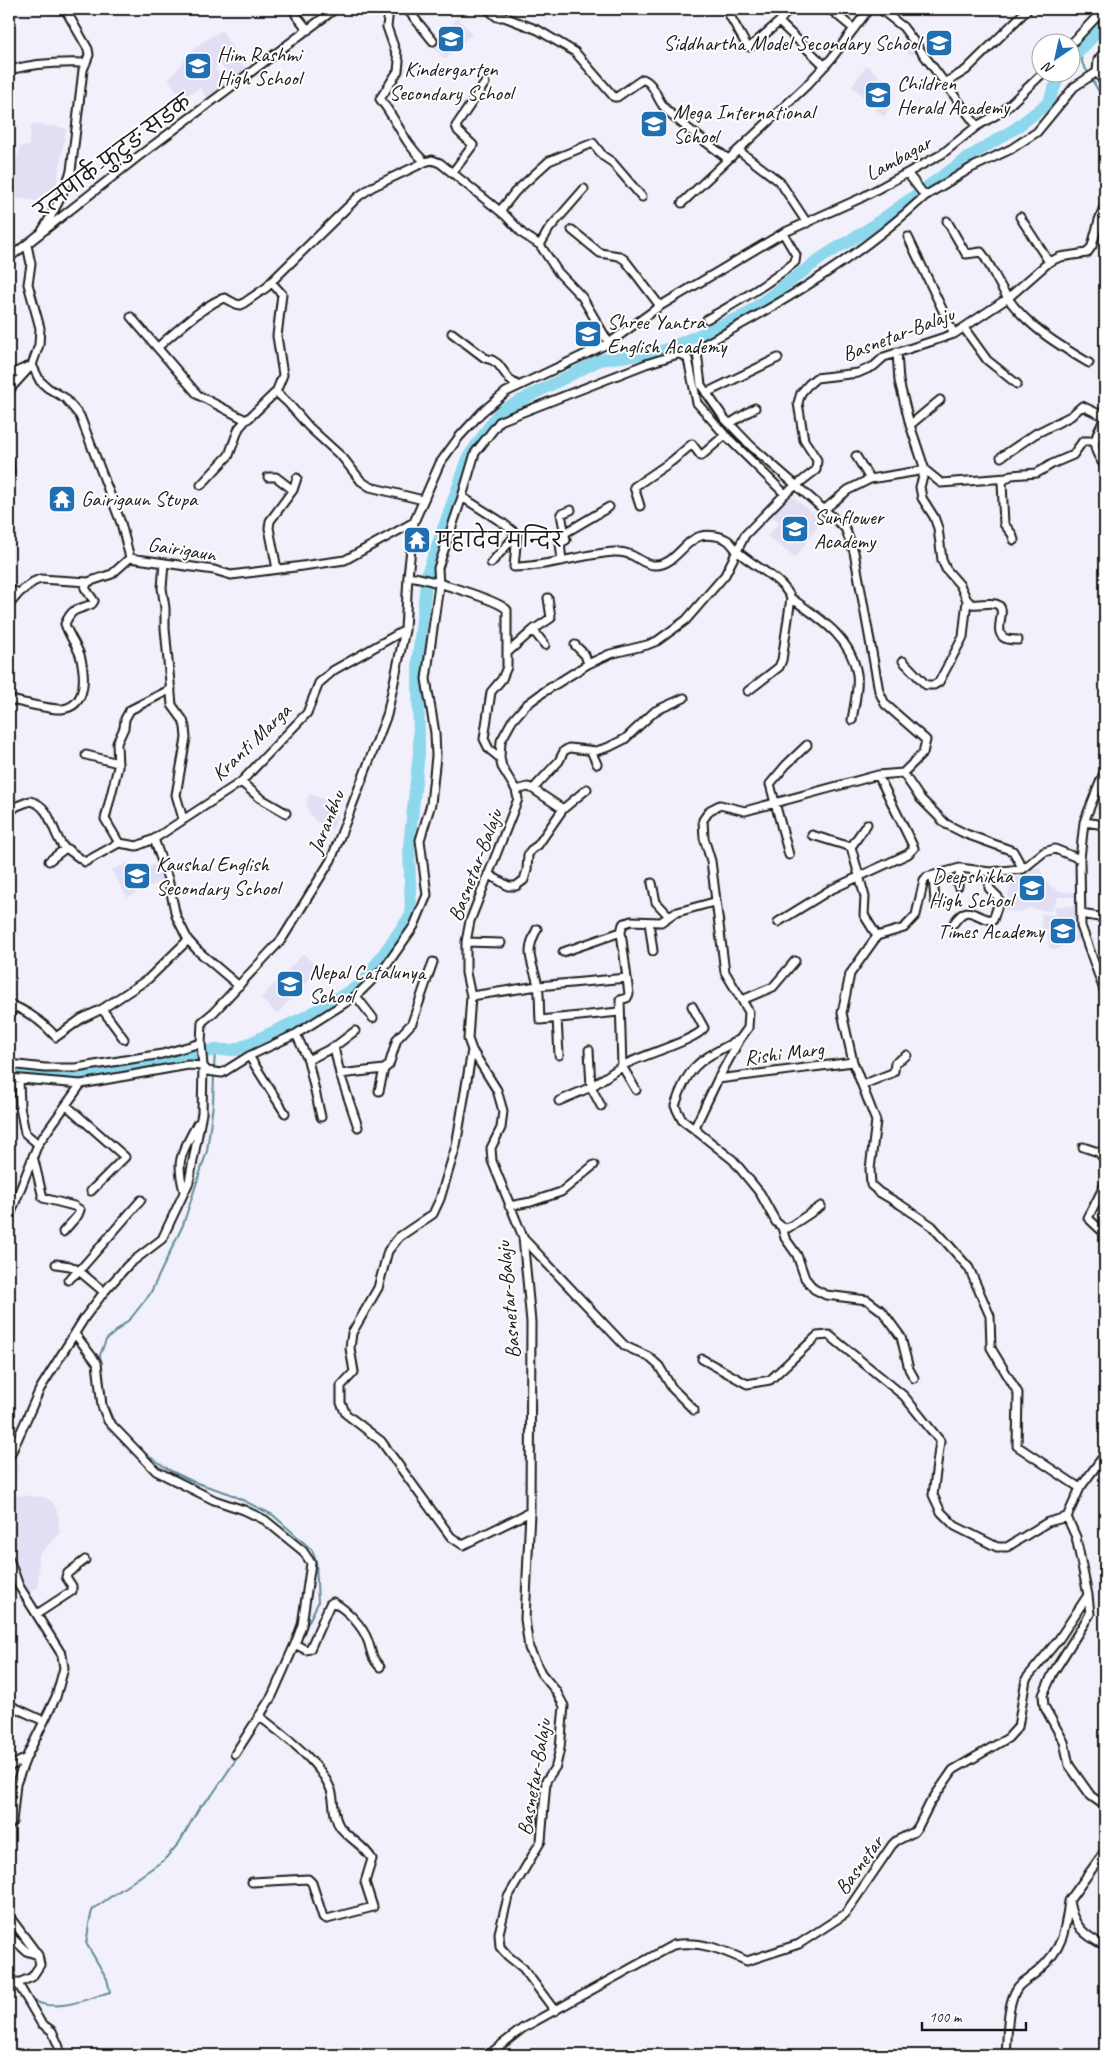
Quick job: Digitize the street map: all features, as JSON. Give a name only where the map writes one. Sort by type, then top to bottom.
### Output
[{"type":"street","points":[[38,236],[54,211],[66,187],[71,171],[83,70],[89,55],[88,49],[65,9]]},
{"type":"street","points":[[298,9],[296,15],[308,30]]},
{"type":"street","name":"रत्नपार्क-फुटुङ सडक","points":[[9,258],[139,156],[335,9]]},
{"type":"street","points":[[389,9],[387,28],[399,61],[398,71],[380,99],[389,108],[408,145],[425,162]]},
{"type":"street","points":[[407,9],[433,42]]},
{"type":"street","points":[[489,9],[497,17],[504,17],[538,30],[574,52],[614,97],[617,97],[643,79],[648,81],[663,105],[700,138],[728,159]]},
{"type":"street","points":[[726,9],[747,46],[750,47],[779,22],[789,9]]},
{"type":"street","points":[[830,9],[854,29]]},
{"type":"street","points":[[682,203],[806,86],[825,66],[869,9]]},
{"type":"street","points":[[880,9],[903,27],[977,126]]},
{"type":"street","points":[[945,83],[966,70],[1028,9]]},
{"type":"street","points":[[1082,33],[1104,9]]},
{"type":"street","points":[[779,22],[825,66]]},
{"type":"street","points":[[699,1133],[695,1126],[718,1079],[748,1028],[749,1012],[725,972],[714,902],[710,861],[704,838],[703,820],[710,810],[720,805],[745,811],[878,776],[903,773],[923,753],[926,740],[885,704],[879,691],[854,552],[845,528],[825,509],[795,486],[729,424],[701,386],[697,352],[700,348],[807,286],[892,226],[924,194],[971,168],[1011,149],[1037,132],[1074,87],[1093,74],[1098,60],[1105,51]]},
{"type":"street","points":[[9,70],[35,63],[86,63]]},
{"type":"street","points":[[1093,74],[1105,84]]},
{"type":"street","name":"Lambagar","points":[[609,343],[660,306],[783,233],[861,198],[942,154],[977,126],[1003,111],[1033,82]]},
{"type":"street","points":[[453,172],[473,145],[458,131],[456,126],[485,83]]},
{"type":"street","points":[[500,211],[515,192],[549,161],[592,143],[603,156],[612,162],[642,198]]},
{"type":"street","points":[[738,150],[780,182],[806,223]]},
{"type":"street","points":[[158,347],[186,323],[217,301],[225,298],[241,305],[267,287],[359,196],[372,187],[432,160],[453,172],[500,211],[523,234],[540,245],[558,272],[582,297],[609,343]]},
{"type":"street","points":[[908,174],[924,194]]},
{"type":"street","points":[[540,245],[549,229],[584,190]]},
{"type":"street","name":"Basnetar-Balaju","points":[[555,2011],[522,1968],[500,1947],[499,1933],[508,1897],[541,1841],[546,1781],[556,1766],[564,1706],[556,1691],[541,1673],[529,1648],[525,1619],[525,1596],[530,1512],[531,1322],[523,1237],[492,1161],[491,1148],[501,1128],[503,1110],[497,1090],[472,1050],[468,1039],[471,996],[466,973],[466,942],[470,921],[517,804],[516,790],[502,767],[500,758],[501,741],[512,720],[526,705],[588,664],[610,654],[647,646],[686,620],[725,575],[745,535],[785,494],[816,470],[817,460],[804,440],[798,403],[801,393],[816,378],[858,373],[874,366],[884,357],[954,334],[964,328],[1008,298],[1049,262],[1060,257],[1087,253],[1092,246],[1105,204]]},
{"type":"street","points":[[1020,217],[1049,262]]},
{"type":"street","points":[[947,221],[966,254],[981,252],[1008,298],[1036,327],[1089,363]]},
{"type":"street","points":[[572,230],[600,253],[619,256],[626,260],[660,306]]},
{"type":"street","points":[[707,319],[744,299],[777,277],[795,262],[796,255],[783,233]]},
{"type":"street","points":[[908,237],[954,334]]},
{"type":"street","points":[[9,394],[10,388],[32,364],[39,344],[40,328],[28,284],[31,264],[27,245]]},
{"type":"street","points":[[201,484],[229,455],[239,428],[276,392],[284,375],[276,336],[282,294],[271,282]]},
{"type":"street","points":[[131,316],[198,395],[246,420]]},
{"type":"street","points":[[964,328],[987,360],[1017,384]]},
{"type":"street","points":[[452,332],[485,358],[498,364],[510,380],[518,386]]},
{"type":"street","name":"Jarankhu","points":[[9,1458],[40,1389],[75,1334],[104,1292],[128,1265],[162,1239],[189,1182],[202,1117],[205,1068],[201,1043],[202,1022],[239,986],[282,939],[331,860],[387,715],[405,630],[414,522],[440,463],[482,412],[506,392],[609,343]]},
{"type":"street","points":[[897,352],[900,381],[910,425],[925,470],[941,483],[1007,478]]},
{"type":"street","points":[[9,1078],[81,1084],[188,1065],[222,1073],[249,1056],[296,1034],[356,996],[386,966],[414,926],[427,895],[420,840],[431,804],[436,756],[435,733],[426,679],[438,568],[475,453],[500,421],[646,364],[678,354],[683,355],[688,359],[697,403],[725,435],[785,494]]},
{"type":"street","points":[[706,393],[778,358]]},
{"type":"street","points":[[9,374],[32,364]]},
{"type":"street","name":"Gairigaun","points":[[32,364],[40,380],[48,388],[65,398],[80,416],[121,523],[130,558],[214,570],[231,575],[345,560],[414,522]]},
{"type":"street","points":[[276,392],[309,427],[343,458],[361,481],[370,486],[423,500]]},
{"type":"street","points":[[910,425],[940,400]]},
{"type":"street","points":[[1001,458],[1035,434],[1071,416],[1082,406],[1105,417],[1094,441],[1094,448],[1097,456],[1105,466]]},
{"type":"street","points":[[729,424],[755,408]]},
{"type":"street","points":[[717,424],[724,418]]},
{"type":"street","points":[[640,506],[634,487],[672,461],[692,444],[701,456],[725,435]]},
{"type":"street","points":[[1014,540],[1004,524],[1002,482],[1011,475],[1037,473],[1073,455],[1083,441],[1094,441]]},
{"type":"street","points":[[856,456],[870,479]]},
{"type":"street","points":[[9,461],[10,473]]},
{"type":"street","points":[[825,509],[848,490],[870,479],[925,470]]},
{"type":"street","points":[[925,470],[920,488],[922,498],[934,517],[938,528],[942,560],[946,568],[972,604],[996,603],[1000,606],[1002,610],[999,631],[1001,635],[1004,638],[1018,640]]},
{"type":"street","points":[[268,477],[276,477],[293,490]]},
{"type":"street","points":[[277,569],[269,528],[270,521],[293,490],[297,478]]},
{"type":"street","points":[[462,497],[517,534]]},
{"type":"street","points":[[565,532],[609,507]]},
{"type":"street","points":[[562,560],[560,543],[566,540],[561,514],[571,510]]},
{"type":"street","points":[[517,534],[514,567],[533,566],[615,552],[629,552],[652,566],[662,564],[699,536],[708,534],[727,540],[737,551],[781,584],[791,598],[842,638],[853,660],[857,676],[852,720]]},
{"type":"street","points":[[491,563],[517,534]]},
{"type":"street","points":[[9,605],[19,593],[40,579],[88,582],[112,574],[130,558]]},
{"type":"street","points":[[164,563],[162,588],[172,705],[183,720],[186,738],[176,795],[183,819]]},
{"type":"street","points":[[408,576],[421,577],[436,584],[504,606],[507,615],[507,667],[502,678],[490,692],[484,739],[489,749],[500,758]]},
{"type":"street","points":[[9,700],[62,709],[76,702],[85,685],[84,676],[79,654],[65,624],[73,610],[92,604],[94,601],[85,588],[88,582]]},
{"type":"street","points":[[9,589],[19,593]]},
{"type":"street","points":[[507,653],[533,630],[551,618],[548,598]]},
{"type":"street","points":[[748,691],[779,667],[782,660],[791,598]]},
{"type":"street","points":[[903,662],[926,685],[934,685],[939,682],[963,638],[968,600]]},
{"type":"street","name":"Kranti Marga","points":[[154,839],[242,782],[307,713],[316,689],[324,678],[334,670],[405,630]]},
{"type":"street","points":[[533,630],[545,644]]},
{"type":"street","points":[[575,645],[585,655],[588,664]]},
{"type":"street","points":[[120,843],[105,819],[118,763],[118,743],[124,728],[125,719],[130,710],[171,689]]},
{"type":"street","points":[[533,789],[559,761],[564,751],[569,748],[591,751],[609,747],[625,739],[654,710],[684,698]]},
{"type":"street","points":[[789,855],[770,784],[807,745]]},
{"type":"street","points":[[591,751],[597,764]]},
{"type":"street","points":[[86,755],[118,763]]},
{"type":"street","points":[[1105,770],[1084,822],[1080,859],[1081,926],[1105,994]]},
{"type":"street","points":[[903,773],[920,798],[946,824],[966,834],[1013,851],[1024,869]]},
{"type":"street","points":[[778,922],[830,890],[908,854],[914,848],[878,776]]},
{"type":"street","points":[[242,782],[260,798],[286,813]]},
{"type":"street","points":[[516,790],[528,787],[533,789],[563,809]]},
{"type":"street","points":[[488,874],[508,886],[516,886],[524,880],[528,855],[538,845],[563,809],[587,789]]},
{"type":"street","points":[[9,812],[17,806],[30,801],[41,805],[58,841],[65,849],[85,862],[120,843],[137,846],[154,839],[168,878],[176,916],[188,940],[239,986]]},
{"type":"street","points":[[1084,822],[1105,825]]},
{"type":"street","points":[[851,847],[867,824]]},
{"type":"street","points":[[812,835],[851,847]]},
{"type":"street","points":[[851,847],[865,897],[864,915],[877,936]]},
{"type":"street","points":[[49,860],[65,849]]},
{"type":"street","points":[[1080,859],[1055,849],[1044,852],[1024,869],[990,872],[960,868],[927,877],[924,880],[916,915],[904,928],[877,936],[850,974],[842,1013],[853,1062],[876,1122],[870,1169],[872,1185],[879,1192],[932,1226],[969,1268],[990,1316],[991,1348],[1018,1392],[1017,1446],[1080,1488]]},
{"type":"street","points":[[958,886],[960,868]]},
{"type":"street","points":[[954,923],[964,912],[968,911],[993,920],[999,902],[998,897],[989,888],[990,872]]},
{"type":"street","points":[[934,876],[935,901]]},
{"type":"street","points":[[652,883],[656,902],[669,916]]},
{"type":"street","points":[[636,1090],[622,1066],[620,1000],[627,998],[629,994],[621,932],[623,924],[631,921],[660,922],[674,913],[714,902]]},
{"type":"street","points":[[1081,914],[1105,918]]},
{"type":"street","points":[[649,922],[653,951]]},
{"type":"street","points":[[537,929],[531,941],[529,959],[538,986],[540,1020],[619,1012]]},
{"type":"street","points":[[562,952],[621,932]]},
{"type":"street","points":[[9,1017],[11,1005],[46,1026],[56,1037],[81,1019],[102,1009],[148,979],[188,940]]},
{"type":"street","points":[[466,942],[501,943]]},
{"type":"street","points":[[742,1000],[773,987],[795,961]]},
{"type":"street","points":[[379,1091],[384,1069],[389,1064],[397,1039],[412,1023],[433,962]]},
{"type":"street","points":[[471,996],[538,986],[627,978]]},
{"type":"street","points":[[356,996],[373,1018]]},
{"type":"street","points":[[558,1101],[591,1086],[634,1059],[688,1039],[702,1031],[704,1028],[692,1006]]},
{"type":"street","points":[[102,1009],[124,1039]]},
{"type":"street","points":[[557,1018],[559,1056]]},
{"type":"street","points":[[308,1060],[334,1047],[355,1031]]},
{"type":"street","points":[[296,1034],[308,1060],[321,1117]]},
{"type":"street","points":[[740,1039],[705,1058],[689,1071],[675,1106],[682,1120],[689,1127],[733,1160],[760,1193],[776,1222],[782,1227],[788,1228],[821,1206]]},
{"type":"street","points":[[9,1064],[45,1068],[76,1068],[162,1054],[201,1043]]},
{"type":"street","points":[[334,1047],[340,1074],[358,1128]]},
{"type":"street","points":[[472,1050],[456,1146],[440,1199],[433,1214],[399,1237],[388,1251],[378,1288],[352,1333],[350,1348],[354,1372],[341,1386],[341,1403],[346,1414],[381,1442],[451,1537],[463,1545],[530,1512]]},
{"type":"street","points":[[589,1050],[591,1086],[601,1106]]},
{"type":"street","points":[[249,1056],[285,1113]]},
{"type":"street","points":[[862,1085],[892,1073],[895,1063],[907,1056]]},
{"type":"street","name":"Rishi Marg","points":[[718,1079],[853,1062]]},
{"type":"street","points":[[340,1074],[384,1069]]},
{"type":"street","points":[[19,1079],[20,1107],[25,1132],[38,1144]]},
{"type":"street","points":[[9,1218],[38,1144],[81,1084]]},
{"type":"street","points":[[66,1105],[125,1157],[91,1191]]},
{"type":"street","points":[[184,1192],[178,1170],[182,1154],[202,1117]]},
{"type":"street","points":[[1083,1146],[1098,1152],[1105,1160]]},
{"type":"street","points":[[33,1156],[44,1198],[74,1206],[80,1210],[63,1232]]},
{"type":"street","points":[[509,1206],[561,1192],[594,1166]]},
{"type":"street","points":[[1105,1184],[1088,1218],[1105,1234]]},
{"type":"street","points":[[68,1280],[79,1271],[141,1200]]},
{"type":"street","points":[[782,1227],[784,1238],[797,1255],[805,1278],[814,1289],[826,1295],[867,1300],[882,1312],[901,1337],[908,1369],[914,1378]]},
{"type":"street","points":[[523,1237],[625,1346],[649,1357],[659,1366],[672,1388],[694,1410]]},
{"type":"street","points":[[56,1264],[70,1266],[79,1271],[104,1292]]},
{"type":"street","points":[[75,1334],[97,1363],[102,1406],[108,1421],[156,1471],[214,1500],[244,1510],[265,1520],[295,1543],[308,1556],[311,1563],[302,1625],[295,1644],[272,1696],[235,1754]]},
{"type":"street","points":[[702,1359],[746,1384],[770,1380],[818,1336],[829,1335],[904,1396],[940,1441],[934,1495],[940,1512],[955,1526],[997,1547],[1007,1547],[1048,1522],[1067,1517]]},
{"type":"street","points":[[1105,1454],[1080,1488],[1067,1517],[1076,1537],[1090,1614],[1053,1673],[1042,1695],[1044,1706],[1064,1742],[1069,1765],[1091,1796],[1105,1806]]},
{"type":"street","points":[[9,1558],[19,1586],[62,1655],[64,1668],[56,1697],[26,1758],[16,1784],[12,1822],[9,1826]]},
{"type":"street","points":[[36,1614],[72,1591],[72,1586],[66,1577],[68,1573],[85,1560]]},
{"type":"street","name":"Basnetar","points":[[488,2055],[523,2028],[673,1945],[688,1942],[715,1947],[747,1961],[798,1944],[845,1914],[892,1845],[914,1832],[918,1827],[930,1803],[953,1770],[1008,1738],[1018,1727],[1026,1679],[1059,1639],[1088,1595]]},
{"type":"street","points":[[295,1644],[306,1650],[312,1647],[330,1604],[333,1602],[348,1611],[367,1639],[372,1658],[380,1666]]},
{"type":"street","points":[[9,1706],[44,1721]]},
{"type":"street","points":[[252,1882],[308,1879],[312,1883],[323,1917],[327,1919],[373,1906],[365,1882],[372,1859],[360,1843],[339,1825],[331,1790],[318,1768],[281,1733],[259,1716]]},
{"type":"street","points":[[9,1767],[26,1758]]},
{"type":"street","points":[[1006,2055],[1012,1998],[1019,1987],[1048,1962],[1059,1946],[1065,1932],[1069,1901],[1105,1851]]},
{"type":"street","points":[[1069,1901],[1071,1915],[1087,1936],[1105,1946]]},
{"type":"street","points":[[9,1916],[38,1955],[40,1965],[32,1977],[19,1985],[9,1987]]},
{"type":"street","points":[[9,1935],[26,1951],[38,1955]]},
{"type":"street","points":[[19,1985],[41,2023],[52,2032],[59,2055]]},
{"type":"shaded area","name":"Kindergarten Secondary School","points":[[458,18],[472,34],[445,59],[430,44]]},
{"type":"shaded area","name":"Siddhartha Model Secondary School","points":[[941,29],[954,40],[937,53],[927,42],[911,56],[899,45],[911,36],[920,45]]},
{"type":"shaded area","name":"Him Rashmi High School","points":[[222,30],[247,72],[232,79],[220,64],[214,68],[229,85],[209,101],[200,88],[181,98],[169,79],[198,45]]},
{"type":"shaded area","name":"Children Herald Academy","points":[[867,65],[894,90],[893,101],[884,117],[852,86]]},
{"type":"shaded area","name":"Mega International School","points":[[664,108],[670,118],[663,124],[666,130],[656,138],[643,123]]},
{"type":"shaded area","points":[[31,124],[66,128],[56,189],[38,201],[9,197],[9,183],[21,146],[29,146]]},
{"type":"shaded area","name":"Shree Yantra English Academy","points":[[589,320],[602,338],[583,349],[574,329]]},
{"type":"shaded area","name":"Sunflower Academy","points":[[789,494],[822,520],[795,558],[767,536],[780,522],[769,515]]},
{"type":"shaded area","name":"Kaushal English Secondary School","points":[[310,794],[329,801],[326,810],[338,814],[333,829],[315,821],[308,810],[307,799]]},
{"type":"shaded area","name":"Kaushal English Secondary School","points":[[129,863],[141,872],[154,864],[162,881],[127,897],[111,870]]},
{"type":"shaded area","name":"Deepshikha High School","points":[[1030,867],[1040,869],[1048,885],[1059,891],[1080,893],[1081,897],[1058,897],[1051,911],[1028,908],[1020,912],[1005,911],[1012,879],[1024,875]]},
{"type":"shaded area","name":"Times Academy","points":[[1078,905],[1077,922],[1080,940],[1067,943],[1056,950],[1049,947],[1047,930],[1042,930],[1041,914],[1055,915],[1054,907]]},
{"type":"shaded area","name":"Nepal Catalunya School","points":[[303,954],[320,969],[277,1014],[261,998]]},
{"type":"shaded area","points":[[9,1462],[19,1464],[12,1495],[44,1497],[53,1502],[58,1514],[60,1534],[39,1554],[38,1587],[25,1596],[17,1582],[9,1551]]},
{"type":"waterway","points":[[1082,48],[1105,24]]},
{"type":"waterway","points":[[1082,61],[1089,74]]},
{"type":"waterway","points":[[1091,78],[1105,102]]},
{"type":"waterway","points":[[9,1074],[77,1077],[215,1050],[235,1050],[305,1017],[362,984],[411,915],[409,846],[419,753],[418,658],[427,574],[469,456],[500,411],[600,360],[662,351],[745,315],[824,256],[867,230],[972,155],[1016,128],[1048,103],[1057,82]]},
{"type":"waterway","points":[[214,1070],[215,1050]]},
{"type":"waterway","points":[[114,1422],[106,1403],[100,1355],[106,1340],[131,1318],[150,1294],[183,1225],[207,1151],[213,1104],[214,1075]]},
{"type":"waterway","points":[[141,1451],[171,1471],[194,1482],[228,1493],[273,1515],[312,1550],[316,1561],[318,1603],[302,1635]]},
{"type":"waterway","points":[[265,1717],[274,1699]]},
{"type":"waterway","points":[[30,1998],[39,2003],[59,2005],[70,2004],[110,1992],[107,1979],[86,1943],[93,1909],[164,1860],[179,1843],[199,1808],[212,1795],[262,1721]]},
{"type":"waterway","points":[[9,1993],[19,1989]]},
{"type":"waterway","points":[[15,2055],[18,2052],[20,2055]]},
{"type":"place","name":"Kindergarten Secondary School","points":[[451,39]]},
{"type":"place","name":"Siddhartha Model Secondary School","points":[[939,43]]},
{"type":"place","name":"Him Rashmi High School","points":[[198,66]]},
{"type":"place","name":"Children Herald Academy","points":[[878,95]]},
{"type":"place","name":"Mega International School","points":[[654,124]]},
{"type":"place","name":"Shree Yantra English Academy","points":[[588,334]]},
{"type":"place","name":"Gairigaun Stupa","points":[[62,499]]},
{"type":"place","name":"Sunflower Academy","points":[[795,529]]},
{"type":"place","name":"महादेव मन्दिर","points":[[417,540]]},
{"type":"place","name":"Kaushal English Secondary School","points":[[137,876]]},
{"type":"place","name":"Deepshikha High School","points":[[1032,888]]},
{"type":"place","name":"Times Academy","points":[[1063,931]]},
{"type":"place","name":"Nepal Catalunya School","points":[[290,984]]}]
